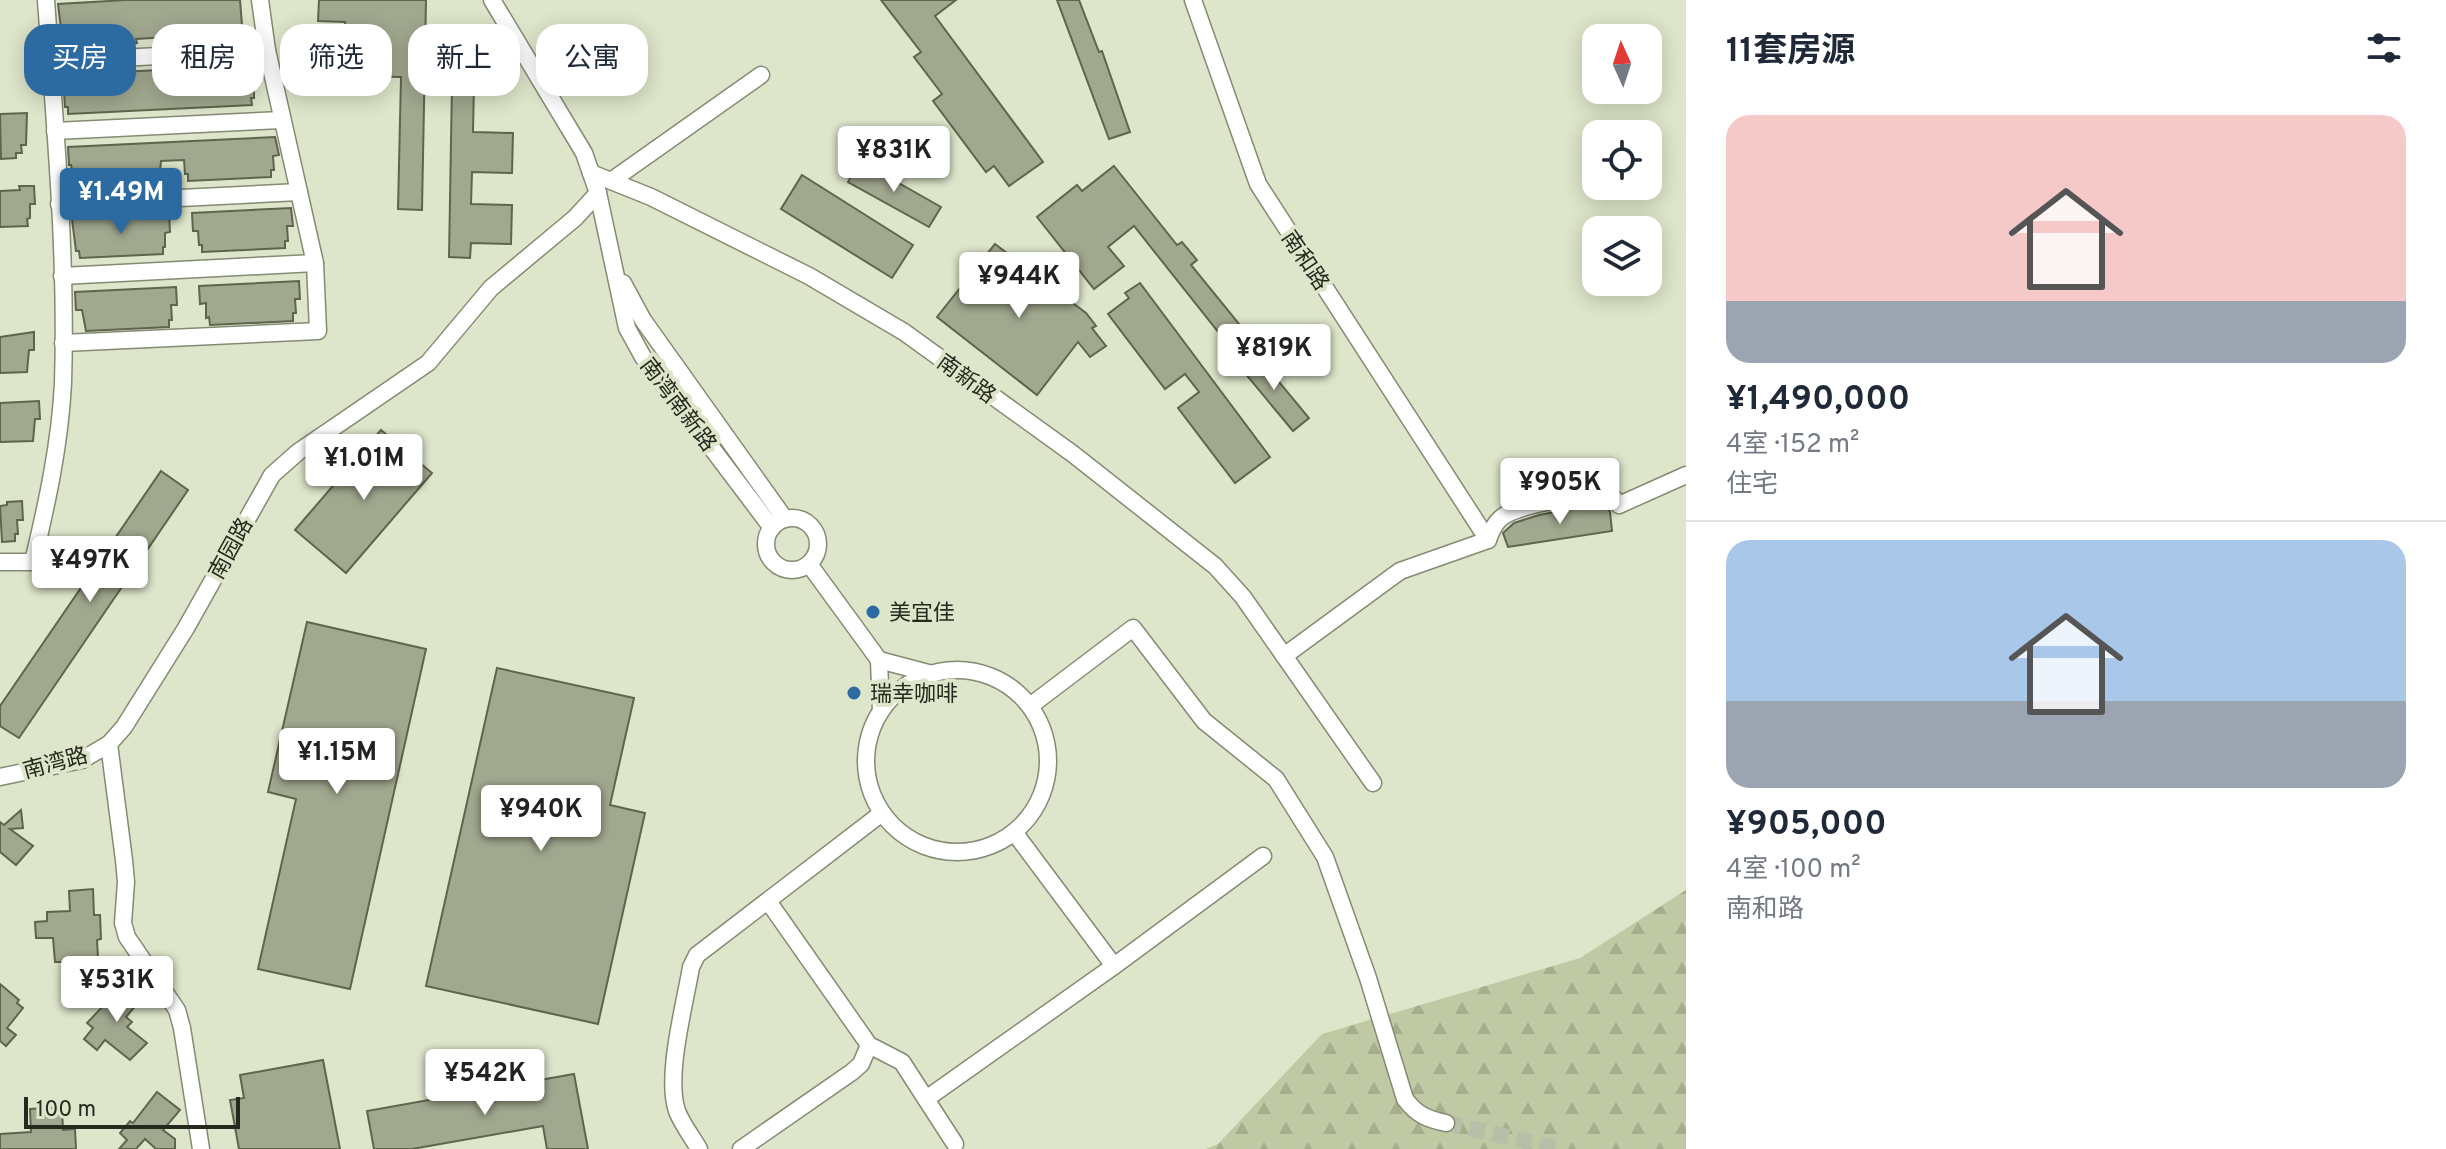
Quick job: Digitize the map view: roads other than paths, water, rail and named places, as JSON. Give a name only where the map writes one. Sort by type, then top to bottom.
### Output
[{"type":"street","points":[[46,0],[48,24]]},
{"type":"street","points":[[63,343],[318,331],[315,263],[267,50],[260,0]]},
{"type":"street","name":"南湾南新路","points":[[492,0],[584,153],[598,193],[615,268],[643,320],[778,523]]},
{"type":"street","name":"南和路","points":[[1193,0],[1258,184],[1488,540]]},
{"type":"street","points":[[136,57],[267,50]]},
{"type":"street","points":[[611,181],[761,75]]},
{"type":"street","points":[[0,562],[33,562],[52,483],[63,385],[62,276],[52,96]]},
{"type":"street","points":[[55,131],[282,120]]},
{"type":"street","name":"南新路","points":[[591,173],[651,197],[809,276],[904,332],[1073,454],[1215,566],[1243,597],[1373,783]]},
{"type":"street","points":[[59,204],[299,192]]},
{"type":"street","name":"南园路","points":[[109,744],[124,727],[186,628],[272,475],[298,452],[428,363],[491,288],[575,218],[598,193]]},
{"type":"street","points":[[62,276],[315,263]]},
{"type":"street","points":[[1286,658],[1400,571],[1488,540],[1500,518],[1514,510],[1608,491],[1619,505],[1686,475]]},
{"type":"street","points":[[800,519],[814,530],[817,552],[809,564],[792,570],[777,565],[770,558],[766,543],[778,523],[800,519]]},
{"type":"street","points":[[809,564],[879,660],[881,711]]},
{"type":"street","points":[[1030,706],[1133,628],[1204,721],[1276,779],[1325,857],[1368,978],[1405,1099],[1414,1111],[1428,1119],[1446,1123]]},
{"type":"street","points":[[879,660],[932,674]]},
{"type":"street","points":[[954,670],[982,674],[1009,687],[1030,706],[1044,734],[1048,765],[1046,781],[1034,810],[1014,832],[984,847],[955,852],[941,850],[912,840],[882,813],[869,787],[866,769],[868,739],[881,711],[902,688],[932,674],[954,670]]},
{"type":"street","points":[[109,744],[126,882],[123,923],[127,937],[177,1010],[201,1149]]},
{"type":"street","name":"南湾路","points":[[0,777],[82,760],[109,744]]},
{"type":"street","points":[[699,1149],[677,1111],[673,1087],[676,1050],[691,967],[697,955],[882,813]]},
{"type":"street","points":[[1014,832],[1114,966]]},
{"type":"street","points":[[926,1099],[1263,856]]},
{"type":"street","points":[[768,901],[869,1045],[902,1062],[955,1144]]},
{"type":"street","points":[[741,1149],[852,1072],[861,1064],[869,1045]]},
{"type":"tunnel","points":[[1446,1123],[1560,1149]]},
{"type":"place","name":"美宜佳","points":[[873,612]]},
{"type":"place","name":"瑞幸咖啡","points":[[854,693]]}]
